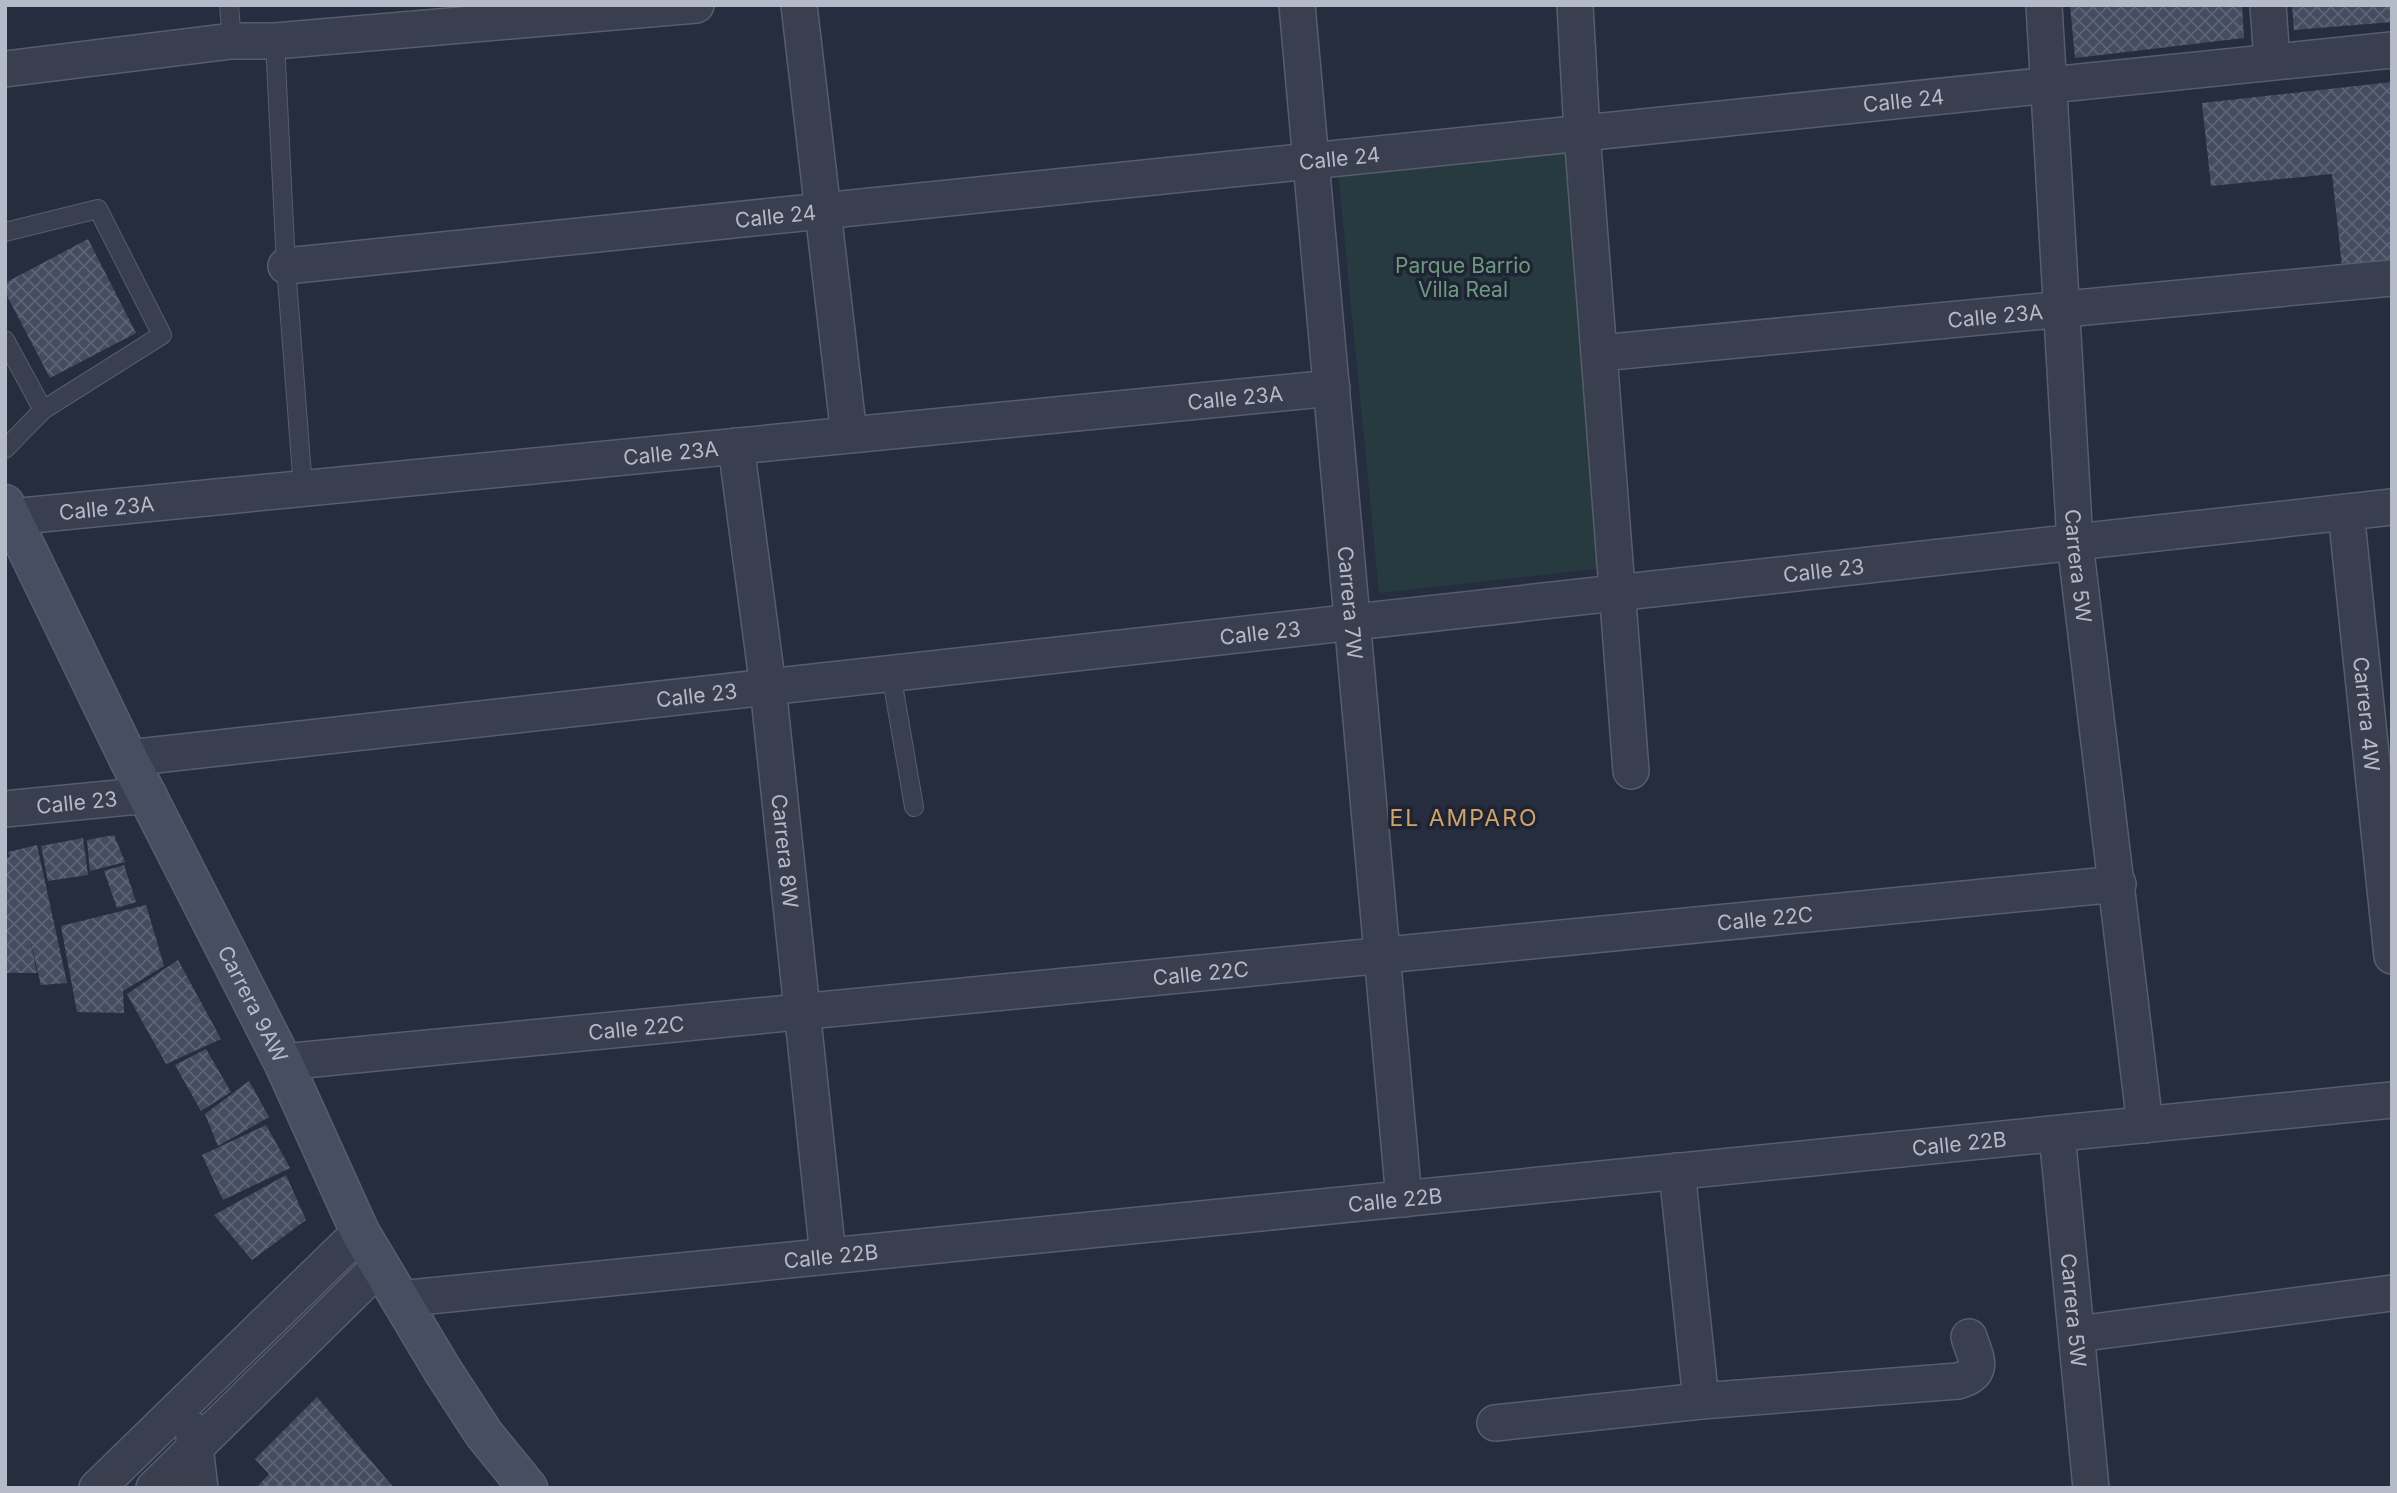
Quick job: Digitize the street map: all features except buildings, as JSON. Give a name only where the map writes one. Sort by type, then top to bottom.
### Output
[{"type":"main road","name":"Carrera 9AW","points":[[8,510],[128,758],[283,1062],[360,1232],[484,1434],[528,1488]]},
{"type":"street","points":[[5,69],[232,41],[275,41],[696,5]]},
{"type":"street","points":[[799,5],[849,435]]},
{"type":"street","name":"Carrera 7W","points":[[1297,5],[1404,1199]]},
{"type":"street","points":[[1575,5],[1582,133],[1631,771]]},
{"type":"street","name":"Carrera 5W","points":[[2044,5],[2075,543],[2145,1125]]},
{"type":"street","points":[[2268,5],[2272,62]]},
{"type":"street","name":"Calle 24","points":[[286,266],[2392,50]]},
{"type":"street","name":"Calle 23A","points":[[1600,353],[2392,278]]},
{"type":"street","name":"Calle 23A","points":[[8,510],[303,488],[1332,388]]},
{"type":"street","name":"Carrera 8W","points":[[736,446],[768,687],[828,1256]]},
{"type":"street","name":"Calle 23","points":[[128,758],[2392,507]]},
{"type":"street","name":"Carrera 4W","points":[[2346,512],[2392,956]]},
{"type":"street","name":"Calle 23","points":[[5,809],[149,795]]},
{"type":"street","name":"Calle 22C","points":[[283,1062],[2118,884]]},
{"type":"street","name":"Calle 22B","points":[[399,1298],[2392,1100]]},
{"type":"street","name":"Carrera 5W","points":[[2057,1134],[2091,1488]]},
{"type":"street","points":[[1677,1171],[1701,1401]]},
{"type":"street","points":[[97,1488],[360,1232]]},
{"type":"street","points":[[154,1488],[379,1266]]},
{"type":"street","points":[[2077,1334],[2392,1293]]},
{"type":"street","points":[[1495,1423],[1701,1401],[1958,1381],[1972,1377],[1976,1371],[1977,1363],[1969,1336]]},
{"type":"street","points":[[190,1398],[200,1488]]},
{"type":"lane","points":[[229,5],[232,41]]},
{"type":"lane","points":[[275,41],[286,266],[303,488]]},
{"type":"lane","points":[[5,232],[98,209],[162,334],[43,410],[5,449]]},
{"type":"lane","points":[[5,340],[43,410]]},
{"type":"lane","points":[[891,673],[914,807]]},
{"type":"green space","name":"Parque Barrio Villa Real","points":[[1566,150],[1604,568],[1379,593],[1338,172]]},
{"type":"district","name":"EL AMPARO","points":[[1464,818]]}]
